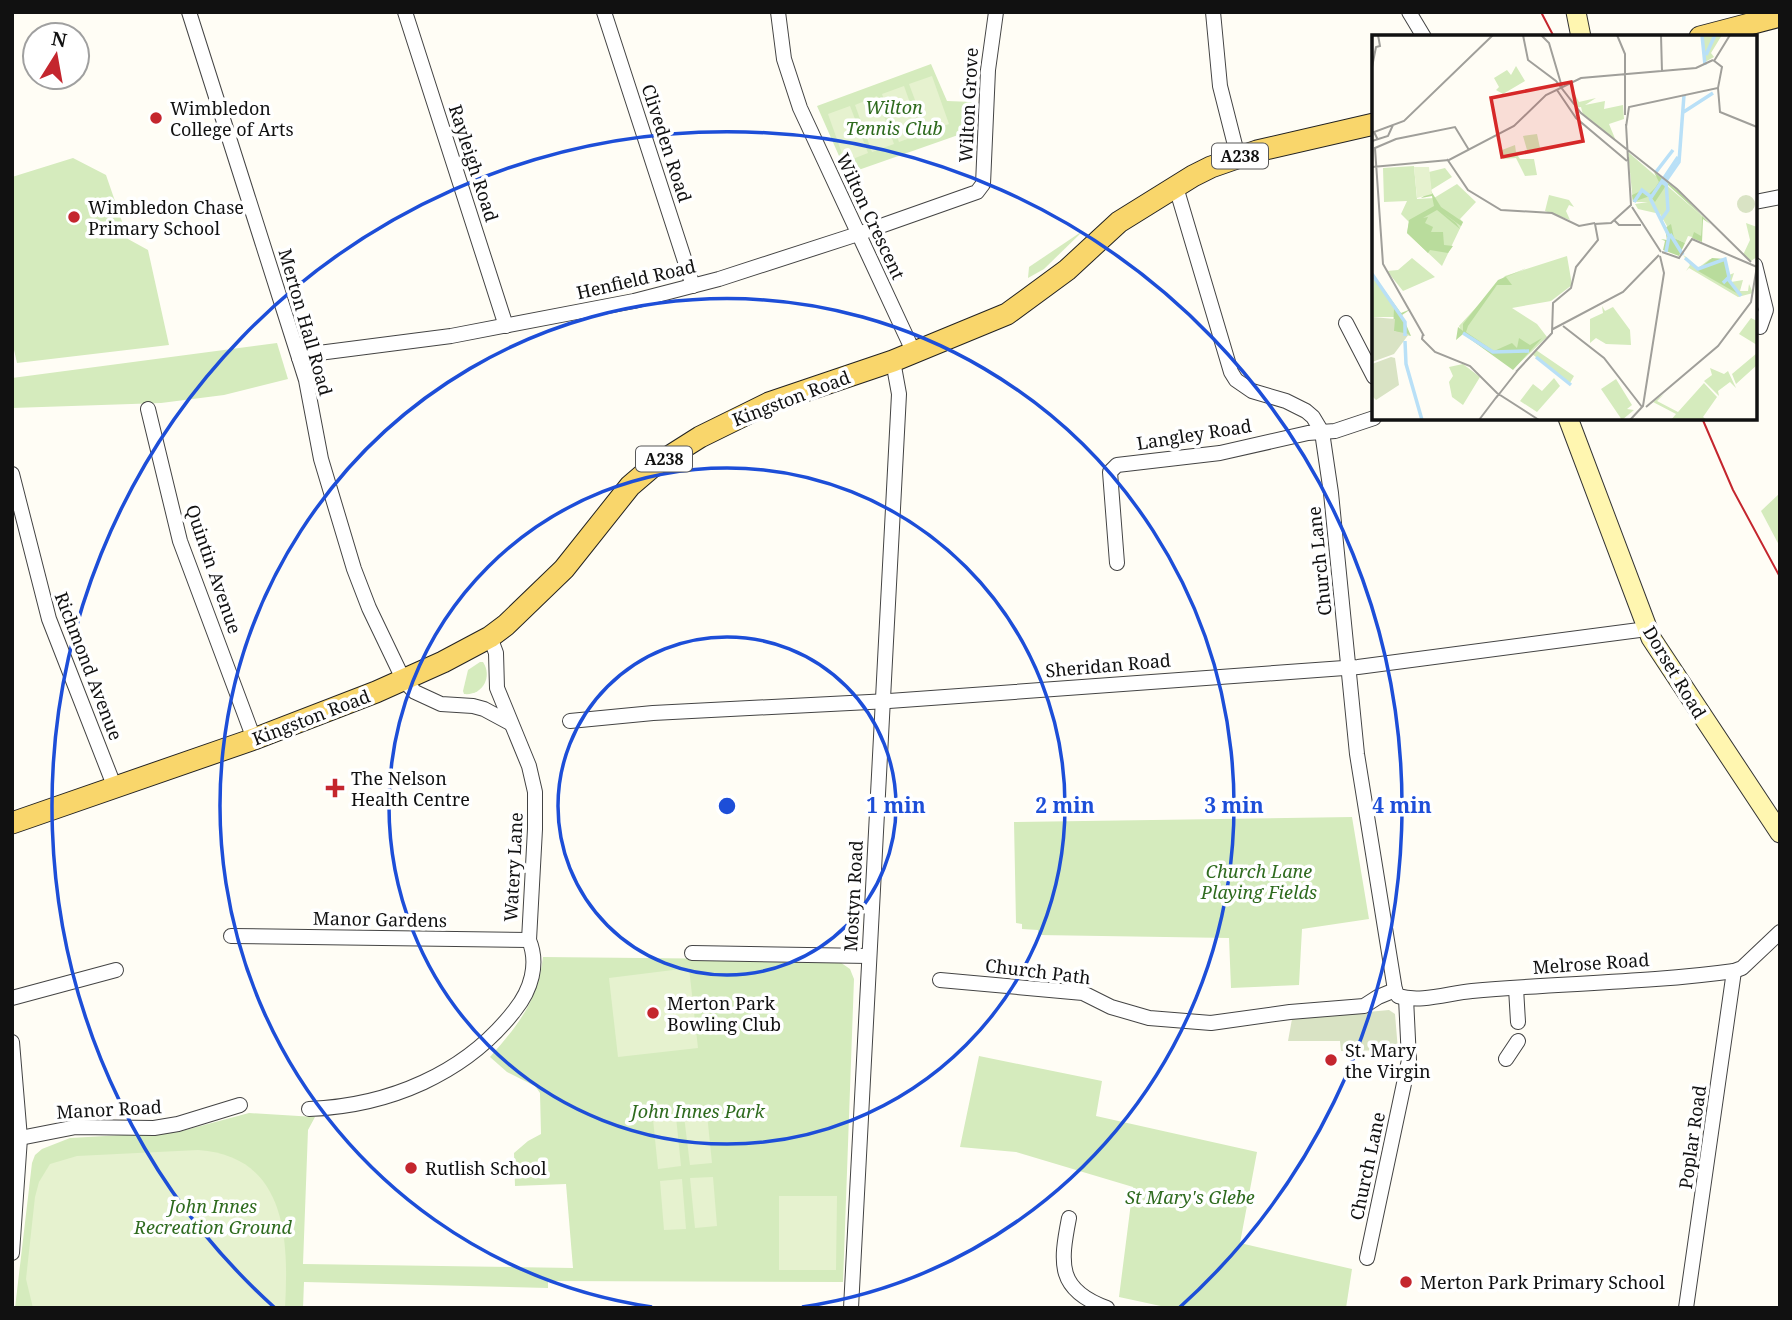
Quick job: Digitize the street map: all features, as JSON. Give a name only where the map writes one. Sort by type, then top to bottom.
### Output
[{"type":"main road","points":[[1576,12],[1581,35]]},
{"type":"main road","points":[[1709,35],[1771,16]]},
{"type":"main road","name":"Kingston Road","points":[[12,823],[254,738],[404,681],[490,637],[527,606],[564,569],[621,496],[650,468],[700,437],[769,403],[894,361],[993,321],[1020,306],[1068,270],[1114,226],[1205,170],[1238,157],[1372,124]]},
{"type":"main road","name":"Dorset Road","points":[[1569,420],[1647,629],[1677,680],[1780,833]]},
{"type":"street","name":"Merton Hall Road","points":[[189,12],[306,380],[321,459],[350,557],[369,608],[404,681]]},
{"type":"street","name":"Rayleigh Road","points":[[405,12],[506,326]]},
{"type":"street","name":"Cliveden Road","points":[[604,12],[693,286]]},
{"type":"street","name":"Wilton Crescent","points":[[778,12],[784,59],[800,108],[914,353]]},
{"type":"street","name":"Wilton Grove","points":[[972,195],[983,184],[988,71],[996,12]]},
{"type":"street","points":[[1213,12],[1217,64],[1229,127],[1238,157]]},
{"type":"street","points":[[1409,12],[1423,35]]},
{"type":"street","points":[[1176,187],[1231,372],[1236,380],[1252,391],[1286,401],[1306,411],[1319,424],[1322,432]]},
{"type":"street","name":"Henfield Road","points":[[299,358],[311,354],[451,336],[634,302],[858,234],[972,195]]},
{"type":"street","points":[[1757,202],[1780,197]]},
{"type":"street","points":[[1757,273],[1766,310],[1760,327]]},
{"type":"street","points":[[1346,323],[1372,373]]},
{"type":"street","name":"Mostyn Road","points":[[850,1308],[899,394],[894,361]]},
{"type":"street","name":"Quintin Avenue","points":[[148,409],[180,541],[254,738]]},
{"type":"street","name":"Langley Road","points":[[1117,563],[1110,472],[1117,465],[1220,453],[1308,433],[1346,428],[1372,419]]},
{"type":"street","name":"Church Lane","points":[[1322,432],[1331,493],[1357,754],[1400,994],[1409,1060],[1367,1258]]},
{"type":"street","name":"Richmond Avenue","points":[[12,474],[49,619],[115,788]]},
{"type":"street","name":"Sheridan Road","points":[[570,721],[1349,668],[1647,629]]},
{"type":"street","name":"Watery Lane","points":[[309,1109],[344,1107],[384,1098],[442,1074],[469,1056],[508,1019],[530,985],[533,972],[533,952],[529,940],[535,829],[533,779],[497,688],[496,653],[490,637]]},
{"type":"street","points":[[404,681],[427,699],[441,704],[473,706],[498,715],[510,723]]},
{"type":"street","points":[[473,706],[483,702],[497,688]]},
{"type":"street","points":[[1734,971],[1742,968],[1780,932]]},
{"type":"street","name":"Manor Gardens","points":[[231,936],[529,940]]},
{"type":"street","points":[[692,953],[870,956]]},
{"type":"street","points":[[12,998],[116,970]]},
{"type":"street","name":"Melrose Road","points":[[1400,994],[1734,971]]},
{"type":"street","name":"Poplar Road","points":[[1686,1308],[1734,971]]},
{"type":"street","name":"Church Path","points":[[940,980],[1083,993],[1111,1007],[1149,1018],[1206,1029],[1290,1012],[1364,1006],[1378,997],[1400,994]]},
{"type":"street","points":[[1516,988],[1518,1022]]},
{"type":"street","points":[[1506,1059],[1518,1041]]},
{"type":"street","points":[[12,1042],[20,1138],[12,1253]]},
{"type":"street","name":"Manor Road","points":[[20,1138],[76,1127],[154,1128],[178,1125],[240,1105]]},
{"type":"street","points":[[1069,1218],[1062,1259],[1069,1284],[1078,1294],[1107,1308]]},
{"type":"green space","name":"Wilton Tennis Club","points":[[931,64],[947,101],[973,102],[972,136],[961,134],[847,174],[817,106]]},
{"type":"green space","points":[[932,76],[949,124],[927,132],[909,84]]},
{"type":"green space","points":[[904,86],[921,134],[899,142],[882,94]]},
{"type":"green space","points":[[877,96],[894,144],[872,152],[855,105]]},
{"type":"green space","points":[[850,106],[868,153],[845,162],[828,114]]},
{"type":"green space","points":[[73,158],[106,175],[128,239],[148,250],[169,345],[17,363],[12,341],[12,177]]},
{"type":"green space","points":[[1084,230],[1044,269],[1028,278],[1029,267]]},
{"type":"green space","points":[[277,343],[288,379],[224,395],[161,403],[12,408],[12,378]]},
{"type":"green space","points":[[1780,493],[1780,547],[1761,511]]},
{"type":"green space","points":[[483,662],[486,668],[484,684],[476,692],[464,694],[468,670]]},
{"type":"green space","name":"Church Lane Playing Fields","points":[[1352,817],[1369,919],[1302,929],[1299,985],[1231,988],[1229,938],[1038,935],[1038,930],[1022,929],[1022,924],[1016,923],[1014,822]]},
{"type":"green space","name":"John Innes Park","points":[[543,957],[837,960],[850,969],[854,979],[843,1282],[548,1281],[548,1288],[304,1282],[303,1308],[15,1308],[32,1163],[35,1155],[42,1149],[70,1138],[178,1132],[249,1113],[315,1117],[308,1130],[303,1264],[573,1268],[566,1184],[515,1186],[514,1153],[541,1134],[540,1093],[535,1086],[507,1072],[490,1057],[525,1012],[537,987]]},
{"type":"green space","name":"Merton Park Bowling Club","points":[[689,968],[698,1048],[618,1057],[609,978]]},
{"type":"green space","points":[[1389,1010],[1395,1014],[1398,1050],[1341,1051],[1340,1041],[1288,1041],[1292,1019]]},
{"type":"green space","name":"St Mary's Glebe","points":[[979,1056],[1102,1081],[1096,1116],[1257,1152],[1240,1243],[1352,1269],[1346,1308],[1170,1308],[1119,1297],[1133,1187],[1016,1152],[960,1147]]},
{"type":"green space","points":[[707,1114],[712,1163],[690,1165],[684,1116]]},
{"type":"green space","points":[[676,1117],[681,1166],[658,1169],[653,1119]]},
{"type":"green space","name":"John Innes Recreation Ground","points":[[198,1150],[227,1156],[249,1167],[265,1184],[276,1205],[282,1229],[285,1308],[33,1308],[26,1279],[35,1197],[39,1182],[50,1164],[77,1156]]},
{"type":"green space","points":[[713,1177],[717,1226],[695,1228],[690,1178]]},
{"type":"green space","points":[[682,1179],[686,1229],[664,1230],[660,1181]]},
{"type":"green space","points":[[779,1196],[837,1196],[836,1270],[779,1270]]},
{"type":"tram line","points":[[1541,12],[1553,35]]},
{"type":"tram line","points":[[1703,420],[1733,490],[1780,577]]},
{"type":"place","name":"Wimbledon College of Arts","points":[[156,118]]},
{"type":"place","name":"Wimbledon Chase Primary School","points":[[74,217]]},
{"type":"place","name":"The Nelson Health Centre","points":[[335,788]]},
{"type":"place","name":"Merton Park Bowling Club","points":[[653,1013]]},
{"type":"place","name":"St. Mary the Virgin","points":[[1331,1060]]},
{"type":"place","name":"Rutlish School","points":[[411,1168]]},
{"type":"place","name":"Merton Park Primary School","points":[[1406,1282]]}]
